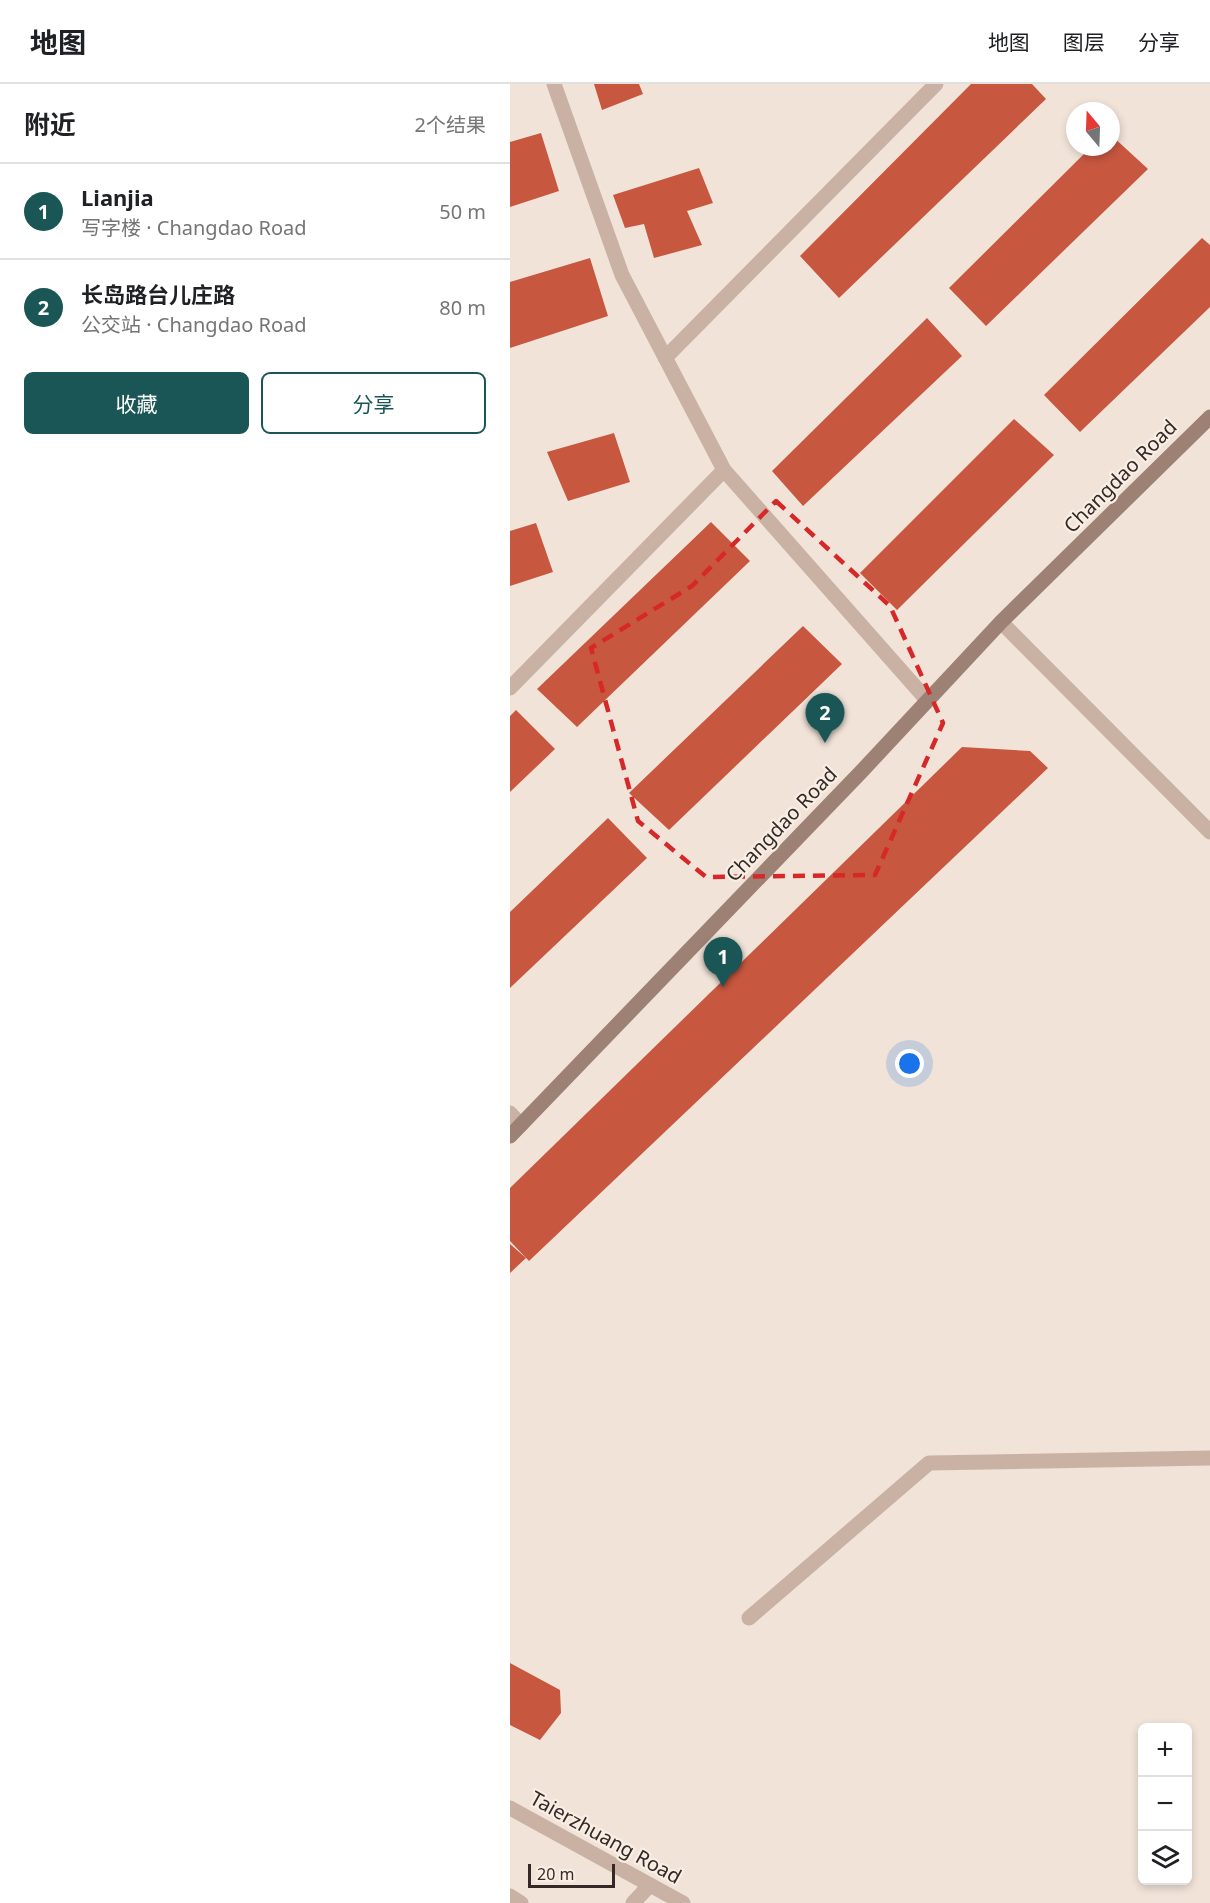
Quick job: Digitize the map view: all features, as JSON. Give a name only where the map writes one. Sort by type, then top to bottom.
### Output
[{"type":"street","points":[[555,84],[622,275],[724,470],[927,700]]},
{"type":"street","points":[[665,358],[936,84]]},
{"type":"street","name":"Changdao Road","points":[[515,1130],[860,773],[1001,622],[1210,417]]},
{"type":"street","points":[[510,688],[724,470]]},
{"type":"street","points":[[1001,622],[1210,832]]},
{"type":"street","points":[[510,1113],[515,1130]]},
{"type":"street","points":[[749,1618],[929,1463],[1210,1458]]},
{"type":"street","name":"Taierzhuang Road","points":[[510,1808],[683,1903]]},
{"type":"street","points":[[633,1903],[650,1885]]},
{"type":"street","points":[[510,1896],[521,1903]]},
{"type":"highlighted area","points":[[776,501],[890,606],[943,723],[875,875],[706,877],[638,821],[591,648],[692,586]]},
{"type":"building","points":[[594,84],[639,84],[643,94],[602,110]]},
{"type":"building","points":[[971,84],[1032,84],[1046,99],[839,298],[800,256]]},
{"type":"building","points":[[541,133],[559,191],[510,207],[510,142]]},
{"type":"building","points":[[1120,143],[1148,169],[986,326],[949,288],[1082,156],[1120,156]]},
{"type":"building","points":[[699,168],[713,203],[687,211],[702,245],[654,258],[644,224],[625,228],[613,195]]},
{"type":"building","points":[[1202,238],[1210,245],[1210,307],[1080,432],[1044,395]]},
{"type":"building","points":[[590,258],[608,316],[510,348],[510,282]]},
{"type":"building","points":[[927,318],[962,356],[803,506],[772,471]]},
{"type":"building","points":[[1014,419],[1054,455],[897,610],[860,573]]},
{"type":"building","points":[[614,433],[630,482],[568,501],[547,452]]},
{"type":"building","points":[[711,522],[750,561],[577,727],[537,689]]},
{"type":"building","points":[[536,523],[553,572],[510,586],[510,531]]},
{"type":"building","points":[[803,626],[842,664],[669,830],[629,793]]},
{"type":"building","points":[[516,710],[555,749],[510,792],[510,716]]},
{"type":"building","points":[[962,747],[1030,751],[1048,768],[529,1261],[510,1241],[510,1188]]},
{"type":"building","points":[[608,818],[647,858],[510,988],[510,912]]},
{"type":"building","points":[[510,1244],[526,1258],[510,1273]]},
{"type":"building","points":[[510,1663],[560,1690],[561,1713],[540,1740],[510,1725]]},
{"type":"place","name":"长岛路台儿庄路","points":[[825,743]]},
{"type":"place","name":"Lianjia","points":[[723,987]]}]
